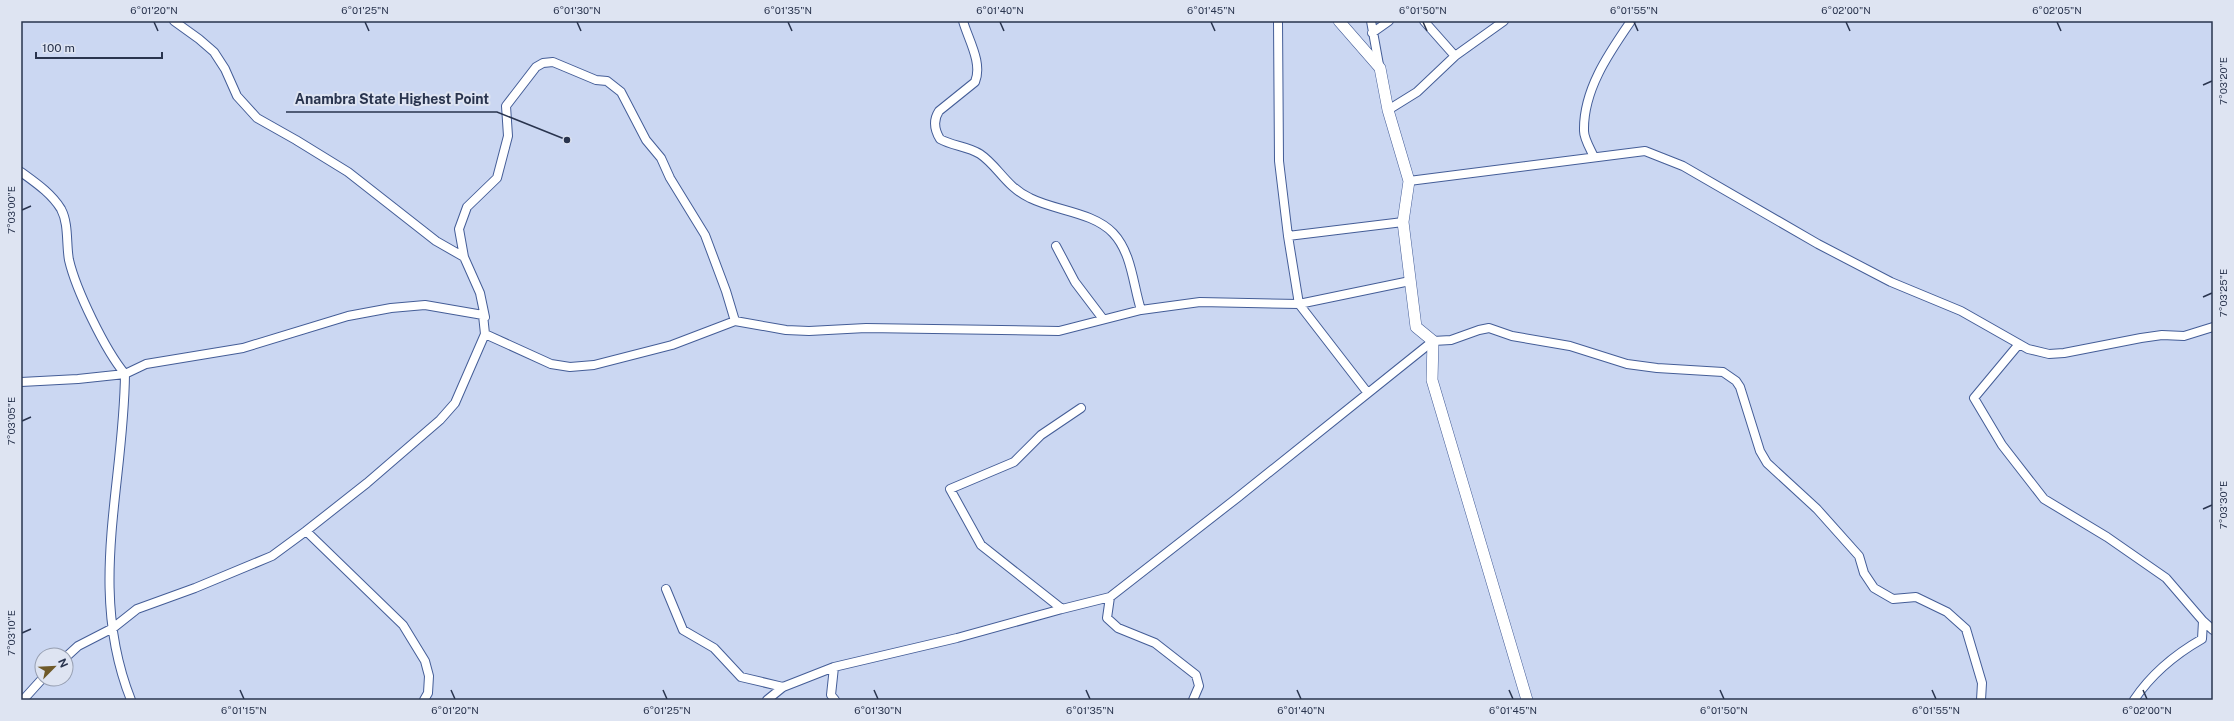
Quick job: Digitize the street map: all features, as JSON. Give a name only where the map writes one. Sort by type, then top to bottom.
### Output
[{"type":"main road","points":[[1339,21],[1380,68],[1388,110],[1409,180],[1403,222],[1416,327],[1433,341],[1432,380],[1526,700]]},
{"type":"street","points":[[174,21],[214,52],[225,69],[237,96],[257,118],[348,172],[436,241],[464,257]]},
{"type":"street","points":[[964,21],[974,51],[978,75],[975,82],[939,111],[936,116],[935,127],[940,139],[980,154],[1006,182],[1029,198],[1057,209],[1087,216],[1103,224],[1114,234],[1125,252],[1141,310]]},
{"type":"street","points":[[1278,21],[1279,161],[1288,236],[1299,304],[1367,392]]},
{"type":"street","points":[[1371,21],[1372,33],[1380,68]]},
{"type":"street","points":[[1372,33],[1389,21]]},
{"type":"street","points":[[1424,21],[1454,56]]},
{"type":"street","points":[[1388,110],[1417,92],[1454,56],[1504,21]]},
{"type":"street","points":[[1594,157],[1584,132],[1588,102],[1595,81],[1605,60],[1631,21]]},
{"type":"street","points":[[74,650],[78,646],[113,628],[137,609],[195,588],[272,556],[367,483],[440,420],[455,403],[485,334],[483,316],[485,317],[480,293],[464,257],[459,229],[467,207],[497,178],[508,136],[506,106],[523,82],[536,67],[543,63],[553,62],[596,80],[607,81],[622,92],[646,140],[661,158],[670,178],[705,235],[728,296],[735,321]]},
{"type":"street","points":[[1409,180],[1645,150],[1683,166],[1818,244],[1891,282],[1961,311],[2028,349],[2049,354],[2064,354],[2141,338],[2162,335],[2184,336],[2213,327]]},
{"type":"street","points":[[21,172],[44,189],[62,211],[66,226],[70,262],[77,283],[114,360],[125,374],[124,416],[108,570],[109,601],[116,655],[131,700]]},
{"type":"street","points":[[1288,236],[1403,222]]},
{"type":"street","points":[[1056,246],[1075,282],[1103,319]]},
{"type":"street","points":[[485,334],[551,364],[570,367],[594,366],[672,345],[735,321],[786,330],[809,331],[866,328],[1059,331],[1141,310],[1200,302],[1299,304],[1410,281]]},
{"type":"street","points":[[21,385],[21,382],[78,379],[125,374],[146,364],[243,348],[348,316],[391,308],[425,305],[483,316]]},
{"type":"street","points":[[768,700],[783,687],[834,667],[957,638],[1110,597],[1231,503],[1367,392],[1433,341],[1451,340],[1489,328],[1512,336],[1570,346],[1627,364],[1657,368],[1723,372],[1736,381],[1740,388],[1760,451],[1767,463],[1817,509],[1859,556],[1864,573],[1874,588],[1893,599],[1916,598],[1922,600],[1947,612],[1966,629],[1982,683],[1981,700]]},
{"type":"street","points":[[2019,344],[1974,398],[2002,445],[2044,499],[2107,537],[2166,578],[2203,621],[2213,630]]},
{"type":"street","points":[[1062,609],[981,545],[950,489],[1014,462],[1041,435],[1081,408]]},
{"type":"street","points":[[306,531],[403,625],[425,661],[429,676],[428,693],[424,700]]},
{"type":"street","points":[[666,589],[683,630],[714,648],[742,677],[783,687]]},
{"type":"street","points":[[1110,597],[1107,618],[1118,628],[1155,643],[1196,675],[1199,686],[1193,700]]},
{"type":"street","points":[[2134,700],[2147,680],[2174,656],[2202,639],[2203,621]]},
{"type":"street","points":[[834,667],[831,695],[835,700]]},
{"type":"street","points":[[23,700],[35,687]]},
{"type":"place","name":"Anambra State Highest Point","points":[[567,140]]}]
